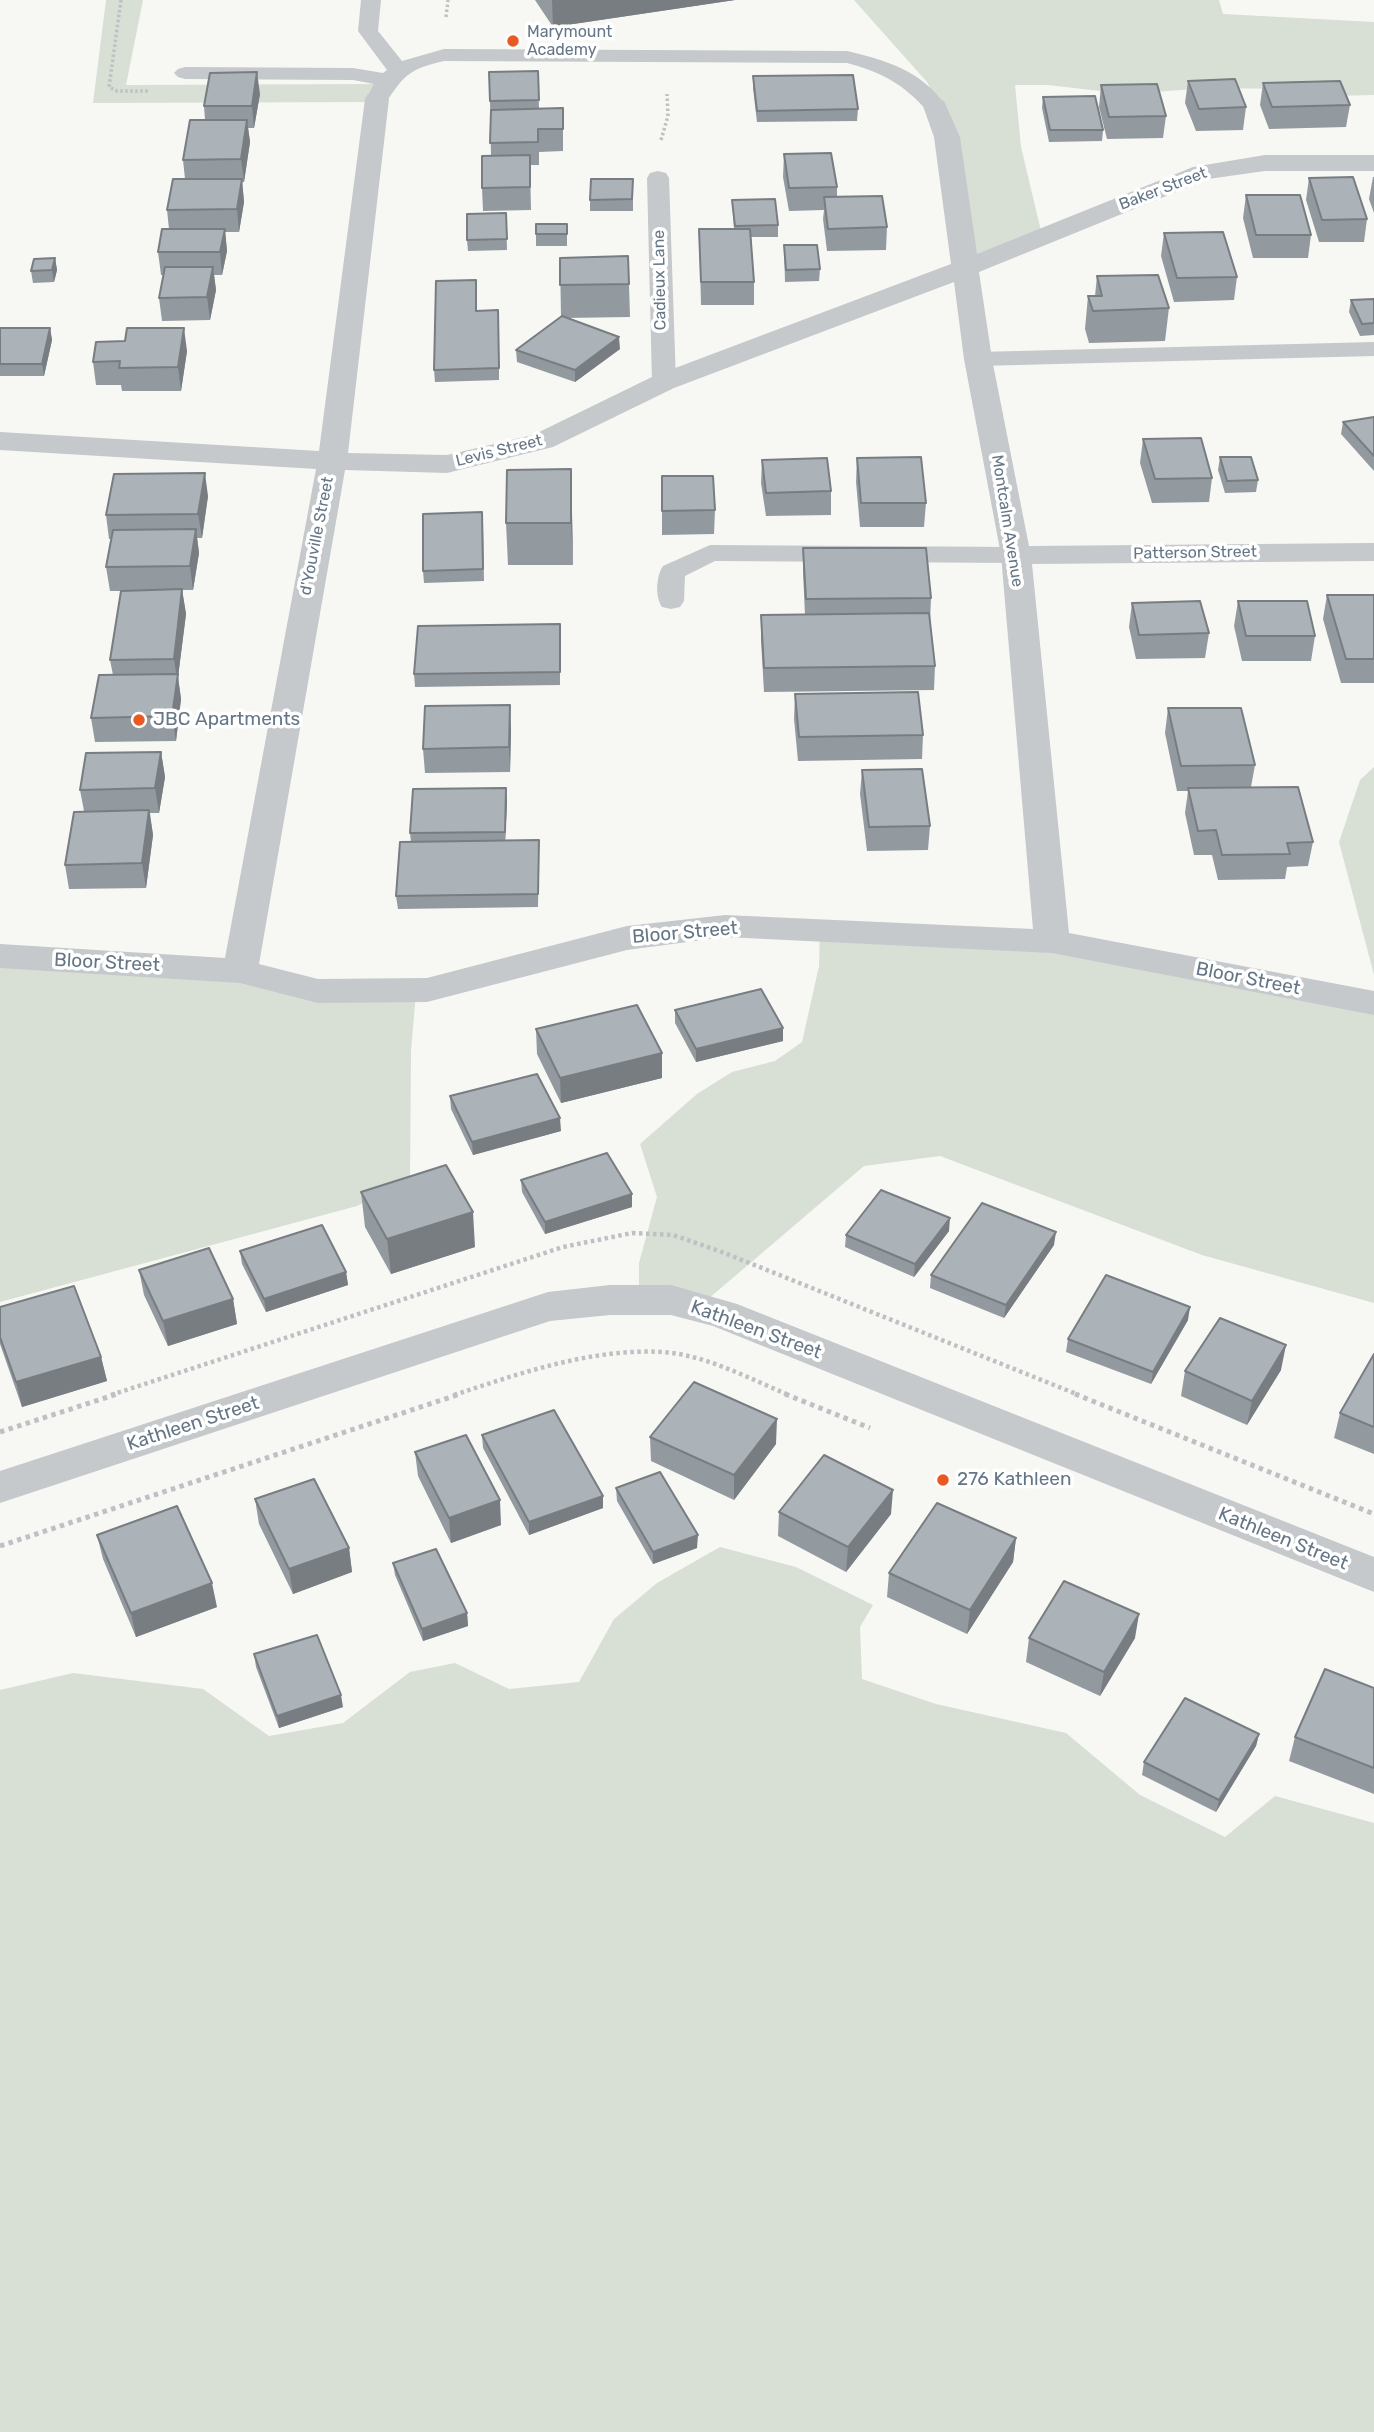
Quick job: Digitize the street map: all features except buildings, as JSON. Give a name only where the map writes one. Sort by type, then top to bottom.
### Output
[{"type":"street","name":"d'Youville Street","points":[[240,971],[332,461],[388,83]]},
{"type":"street","name":"Montcalm Avenue","points":[[935,106],[947,137],[978,359],[1016,555],[1052,941]]},
{"type":"street","name":"Baker Street","points":[[964,269],[1202,172],[1265,163],[1374,163]]},
{"type":"street","name":"Levis Street","points":[[1,444],[332,461],[447,464],[543,441],[664,382],[964,269]]},
{"type":"street","name":"Patterson Street","points":[[1016,555],[1374,552]]},
{"type":"street","name":"Bloor Street","points":[[0,956],[240,971],[318,991],[427,990],[627,938],[725,926],[1052,941],[1374,1003]]},
{"type":"street","name":"Kathleen Street","points":[[0,1487],[548,1307],[610,1300],[671,1300],[723,1314],[1374,1575]]},
{"type":"lane","points":[[370,0],[368,31],[388,83]]},
{"type":"lane","points":[[388,83],[415,61],[444,55],[847,57],[894,69],[920,88],[935,106]]},
{"type":"lane","points":[[185,73],[353,74],[388,83]]},
{"type":"lane","name":"Cadieux Lane","points":[[658,178],[664,382]]},
{"type":"lane","points":[[978,359],[1374,349]]},
{"type":"lane","points":[[670,601],[672,572],[710,553],[1016,555]]},
{"type":"path","points":[[658,178],[661,141],[668,116],[667,89]]},
{"type":"path","points":[[0,1546],[510,1377],[594,1355],[664,1352],[702,1360],[877,1430]]},
{"type":"shaded area","points":[[106,0],[143,0],[126,85],[380,84],[374,102],[93,103]]},
{"type":"shaded area","points":[[854,0],[1219,0],[1223,14],[1374,22],[1374,95],[1330,96],[1292,89],[1209,88],[1126,94],[1048,85],[1015,85],[1021,147],[1042,235],[968,265],[940,107],[927,82]]},
{"type":"shaded area","points":[[1374,767],[1374,975],[1339,842],[1360,780]]},
{"type":"shaded area","points":[[820,928],[1055,939],[1374,1000],[1374,1303],[1202,1255],[940,1156],[864,1166],[701,1305],[639,1298],[639,1263],[657,1197],[640,1144],[697,1094],[732,1072],[775,1061],[802,1042],[819,966]]},
{"type":"shaded area","points":[[0,959],[416,992],[411,1051],[410,1178],[357,1206],[0,1302]]},
{"type":"shaded area","points":[[720,1547],[796,1567],[873,1605],[860,1627],[862,1679],[936,1704],[1066,1733],[1140,1795],[1225,1837],[1275,1796],[1374,1823],[1374,2432],[0,2432],[0,1690],[73,1673],[203,1689],[269,1736],[343,1723],[410,1672],[455,1663],[509,1689],[579,1682],[614,1619],[657,1583]]},
{"type":"place","name":"Marymount Academy","points":[[513,41]]},
{"type":"place","name":"JBC Apartments","points":[[139,720]]},
{"type":"place","name":"276 Kathleen","points":[[943,1480]]}]
